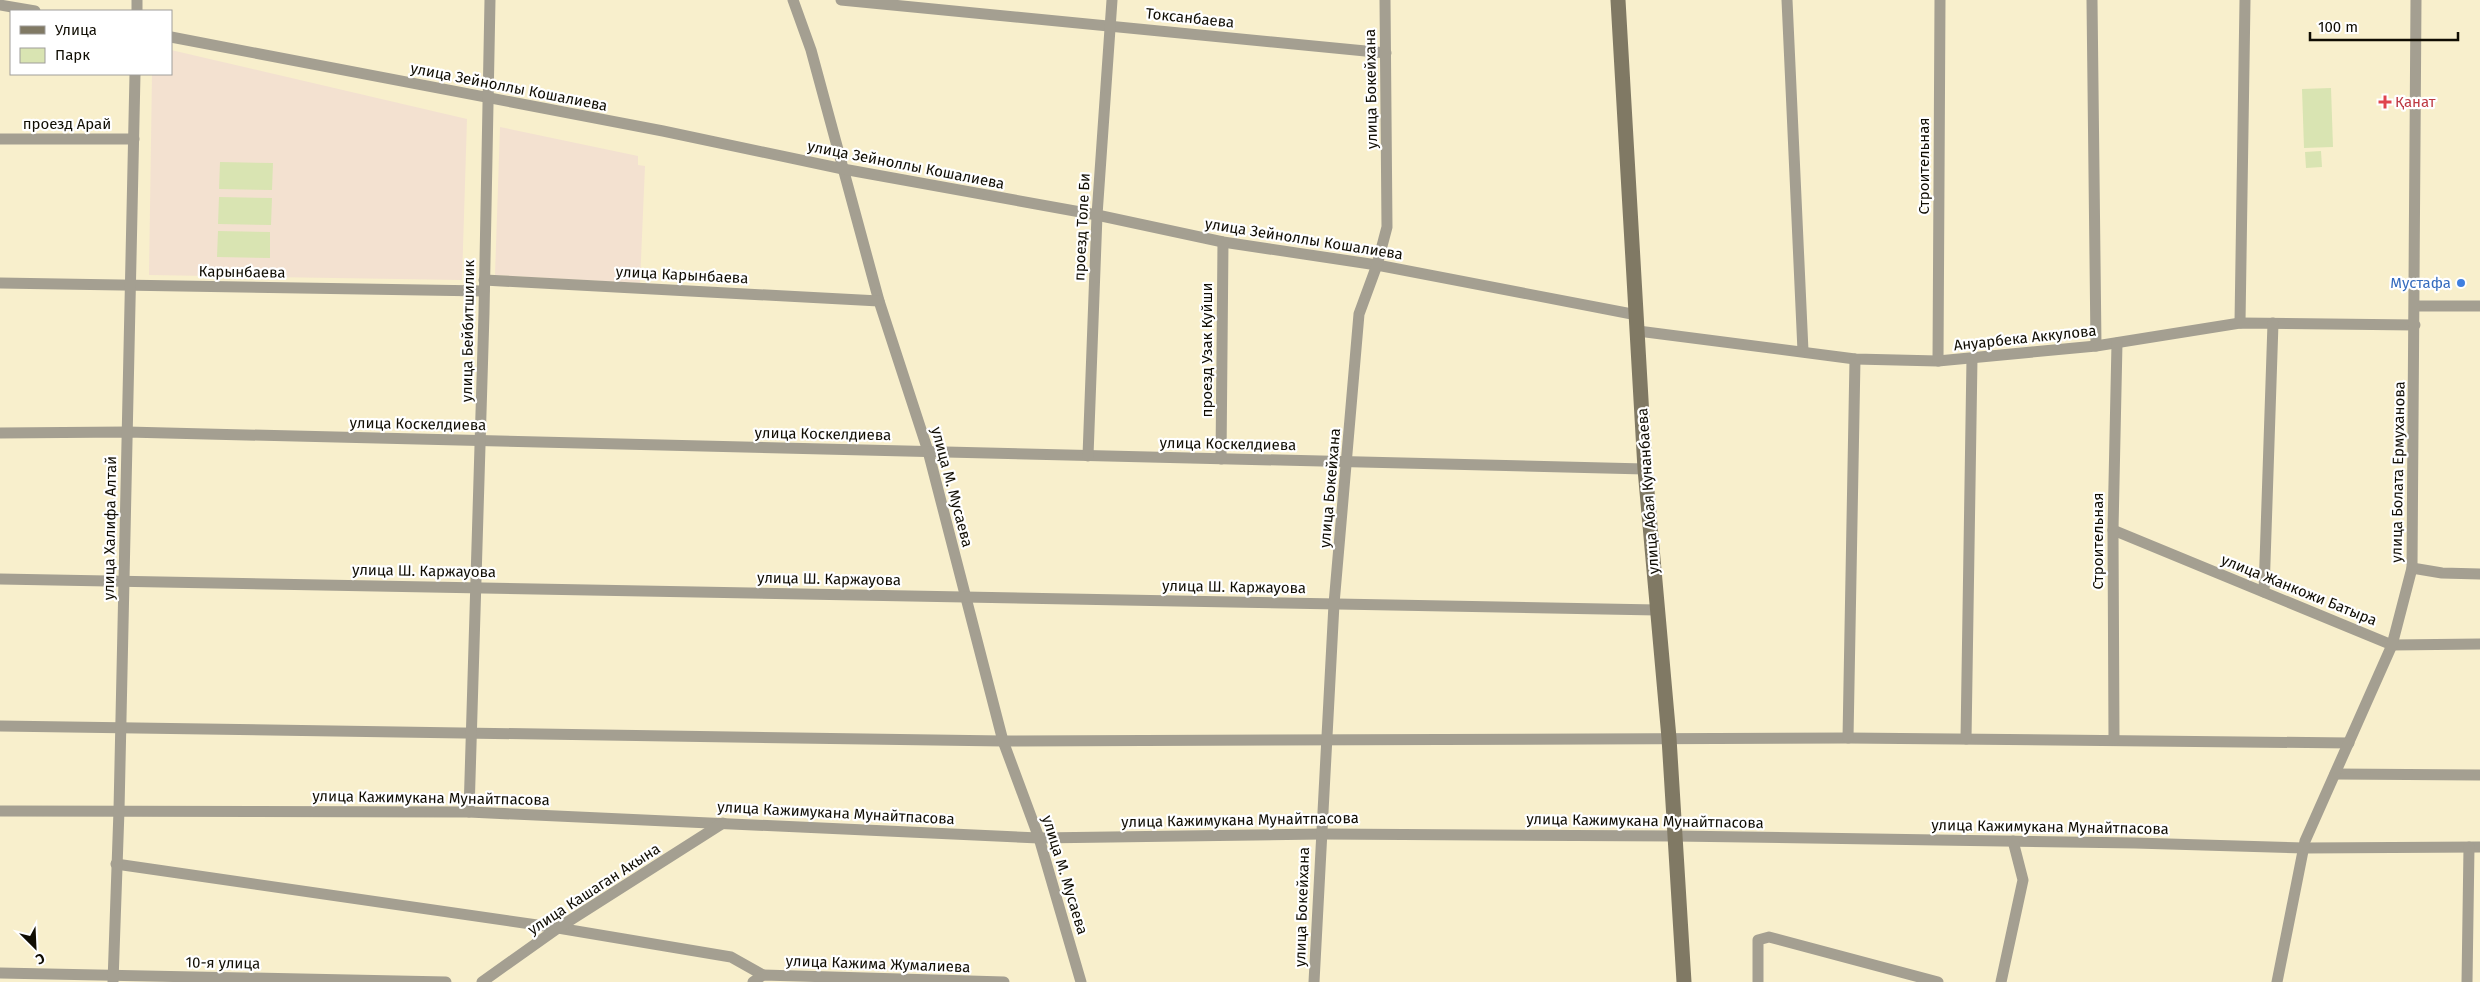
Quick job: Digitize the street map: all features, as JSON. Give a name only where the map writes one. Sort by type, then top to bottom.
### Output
[{"type":"street","name":"улица Бейбитшилик","points":[[469,812],[489,99],[490,0]]},
{"type":"street","name":"улица М. Мусаева","points":[[793,0],[810,50],[879,301],[928,452],[1003,741],[1040,838],[1082,982]]},
{"type":"street","name":"Токсанбаева","points":[[841,0],[1386,52]]},
{"type":"street","name":"проезд Толе Би","points":[[1088,456],[1097,216],[1112,0]]},
{"type":"street","name":"улица Бокейхана","points":[[1314,982],[1334,604],[1348,462],[1359,314],[1377,265],[1388,227],[1385,0]]},
{"type":"street","name":"улица Абая Кунанбаева","points":[[1618,0],[1645,469],[1669,738],[1684,982]]},
{"type":"street","points":[[1787,0],[1803,350]]},
{"type":"street","name":"Строительная","points":[[1938,361],[1940,0]]},
{"type":"street","points":[[2092,0],[2096,346]]},
{"type":"street","points":[[2240,323],[2245,0]]},
{"type":"street","name":"улица Болата Ермуханова","points":[[2277,982],[2304,848],[2392,645],[2412,568],[2416,0]]},
{"type":"street","points":[[0,5],[29,10]]},
{"type":"street","name":"улица Зейноллы Кошалиева","points":[[172,37],[663,131],[843,169],[1097,216],[1223,242],[1377,265],[1637,315]]},
{"type":"street","name":"улица Халифа Алтай","points":[[113,979],[128,432],[134,75]]},
{"type":"street","name":"проезд Арай","points":[[0,139],[134,140]]},
{"type":"street","name":"проезд Узак Куйши","points":[[1221,459],[1223,242]]},
{"type":"street","name":"Карынбаева","points":[[0,283],[484,286]]},
{"type":"street","name":"улица Карынбаева","points":[[484,286],[879,301]]},
{"type":"street","points":[[2415,306],[2480,306]]},
{"type":"street","name":"Ануарбека Аккулова","points":[[1638,331],[1803,350],[1855,359],[1938,361],[2096,346],[2240,323],[2415,325]]},
{"type":"street","points":[[2264,592],[2273,323]]},
{"type":"street","name":"Строительная","points":[[2114,740],[2113,530],[2117,342]]},
{"type":"street","points":[[1966,739],[1972,358]]},
{"type":"street","points":[[1848,738],[1855,359]]},
{"type":"street","name":"улица Коскелдиева","points":[[0,433],[128,432],[1645,469]]},
{"type":"street","name":"улица Жанкожи Батыра","points":[[2113,530],[2392,645],[2480,644]]},
{"type":"street","points":[[2412,568],[2442,573],[2480,574]]},
{"type":"street","name":"улица Ш. Каржауова","points":[[0,579],[1657,610]]},
{"type":"street","points":[[0,726],[1003,741],[1326,738],[1848,738],[2349,743]]},
{"type":"street","points":[[2335,774],[2480,775]]},
{"type":"street","name":"улица Кажимукана Мунайтпасова","points":[[0,811],[469,812],[1040,838],[1321,834],[1675,836],[2304,848],[2474,847]]},
{"type":"street","name":"улица Кашаган Акына","points":[[482,982],[558,928],[724,823]]},
{"type":"street","points":[[2001,982],[2023,880],[2013,841]]},
{"type":"street","points":[[2467,982],[2474,847]]},
{"type":"street","points":[[116,864],[558,928],[731,957],[763,976],[753,982]]},
{"type":"street","points":[[1758,982],[1758,940],[1769,937],[1938,982]]},
{"type":"street","name":"10-я улица","points":[[0,973],[113,979],[446,982]]},
{"type":"street","name":"улица Кажима Жумалиева","points":[[763,976],[1004,982]]},
{"type":"shaded area","points":[[172,50],[467,119],[462,280],[149,275],[152,75],[172,75]]},
{"type":"shaded area","points":[[500,127],[638,156],[638,165],[645,166],[640,283],[495,275]]},
{"type":"green space","points":[[2331,88],[2333,147],[2304,148],[2302,89]]},
{"type":"green space","points":[[2321,151],[2322,167],[2306,168],[2305,152]]},
{"type":"green space","points":[[220,162],[273,163],[272,190],[219,189]]},
{"type":"green space","points":[[219,197],[272,198],[271,225],[218,224]]},
{"type":"green space","points":[[218,231],[270,232],[270,258],[217,257]]},
{"type":"place","name":"Қанат","points":[[2385,102]]},
{"type":"place","name":"Мустафа","points":[[2461,283]]}]
